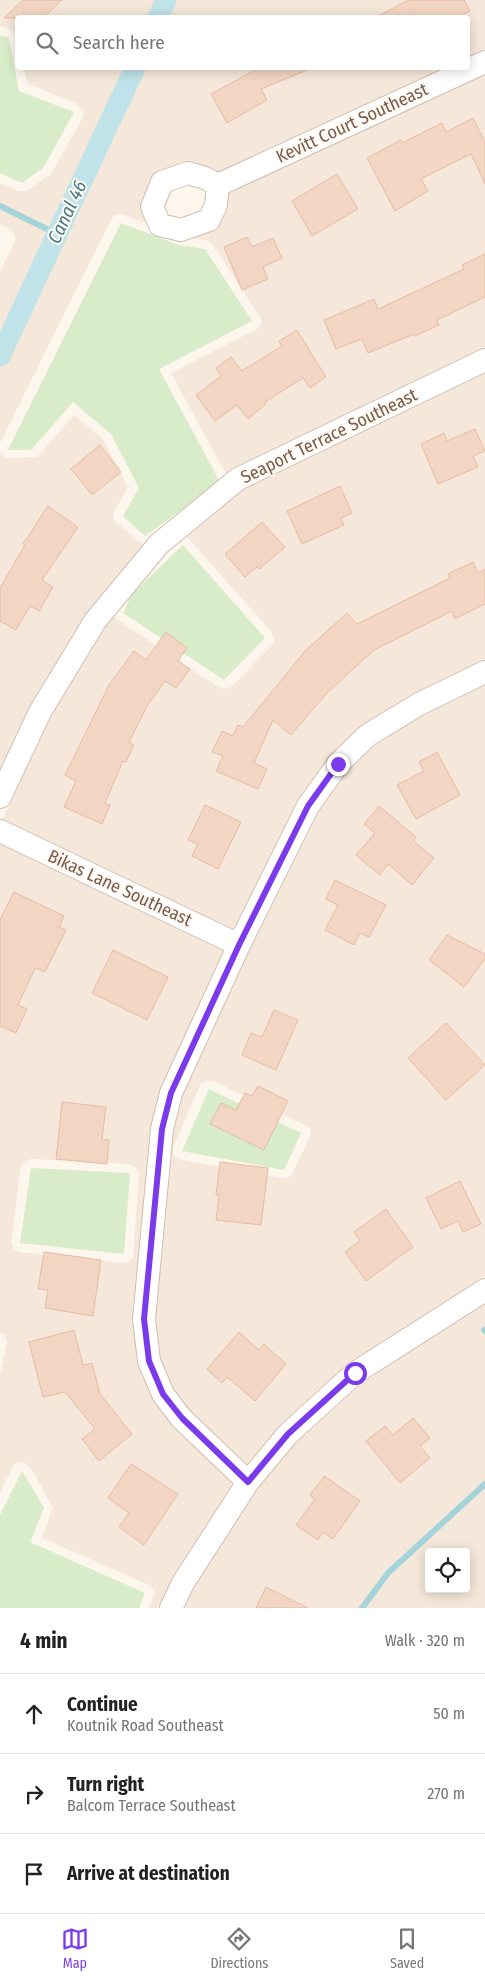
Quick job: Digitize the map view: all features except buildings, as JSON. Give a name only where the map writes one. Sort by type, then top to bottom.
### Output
[{"type":"street","name":"Kevitt Court Southeast","points":[[470,69],[485,62]]},
{"type":"street","name":"Kevitt Court Southeast","points":[[218,185],[468,70]]},
{"type":"street","name":"Seaport Terrace Southeast","points":[[0,797],[40,712],[95,621],[158,544],[238,479],[485,360]]},
{"type":"street","points":[[248,1482],[182,1418],[163,1394],[149,1361],[144,1319],[164,1120],[171,1093],[239,945],[308,806],[338,764],[368,735],[419,704],[485,672]]},
{"type":"street","name":"Bikas Lane Southeast","points":[[0,831],[239,945]]},
{"type":"street","points":[[171,1608],[183,1583],[248,1482],[288,1434],[355,1373],[485,1290]]},
{"type":"shaded area","points":[[0,0],[485,0],[485,49],[470,56],[470,15],[15,15],[15,33],[0,26]]},
{"type":"shaded area","points":[[24,70],[442,70],[218,173],[157,172],[151,178],[142,202],[142,209],[148,223],[121,214],[112,218],[0,443],[0,272],[15,241],[15,236],[10,229],[0,224],[0,183],[19,191],[27,191],[51,174],[83,117],[84,111],[77,104],[28,84]]},
{"type":"shaded area","points":[[485,74],[485,348],[232,469],[226,474],[171,373],[257,329],[261,325],[261,319],[213,245],[208,241],[191,238],[214,230],[220,225],[227,210],[229,192]]},
{"type":"shaded area","points":[[485,372],[485,660],[413,694],[362,726],[329,757],[298,800],[233,931],[2,821],[50,718],[114,616],[218,687],[224,689],[231,687],[272,645],[274,639],[272,633],[185,536],[245,488]]},
{"type":"shaded area","points":[[74,415],[103,439],[128,487],[113,517],[116,522],[143,545],[85,616],[30,706],[0,771],[0,454],[6,458],[37,457]]},
{"type":"shaded area","points":[[485,684],[485,1276],[346,1366],[280,1426],[246,1466],[190,1412],[173,1389],[160,1360],[155,1320],[173,1131],[182,1097],[249,950],[318,812],[348,771],[376,744],[425,713]],"holes":[[[213,1081],[307,1126],[311,1131],[310,1137],[291,1176],[283,1178],[181,1160],[176,1157],[173,1153],[173,1147],[201,1083]]]},
{"type":"shaded area","points":[[0,843],[224,949],[161,1088],[151,1125],[132,1320],[138,1361],[154,1399],[233,1483],[172,1578],[158,1608],[149,1608],[155,1592],[149,1585],[42,1538],[53,1507],[30,1467],[25,1463],[19,1462],[13,1466],[0,1493],[0,1376],[7,1342],[4,1334],[0,1332]],"holes":[[[31,1159],[129,1164],[135,1167],[139,1174],[133,1258],[129,1262],[20,1252],[14,1249],[11,1244],[21,1166],[25,1161]]]},
{"type":"shaded area","points":[[485,1303],[485,1608],[184,1608],[193,1588],[257,1489],[297,1441],[363,1382]]},
{"type":"green space","points":[[0,35],[9,38],[19,91],[74,112],[44,167],[22,183],[0,173]]},
{"type":"green space","points":[[121,223],[179,245],[205,249],[252,321],[159,369],[220,482],[145,536],[123,516],[139,488],[111,434],[73,402],[31,450],[8,450]]},
{"type":"green space","points":[[183,545],[265,638],[224,680],[123,613],[132,594]]},
{"type":"green space","points":[[209,1089],[301,1133],[284,1170],[182,1151]]},
{"type":"green space","points":[[31,1168],[130,1173],[124,1254],[20,1243]]},
{"type":"green space","points":[[22,1471],[44,1508],[30,1542],[145,1593],[139,1608],[0,1608],[0,1515]]},
{"type":"waterway","name":"Canal 46","points":[[159,15],[166,0]]},
{"type":"waterway","name":"Canal 46","points":[[0,356],[134,70]]},
{"type":"waterway","points":[[0,206],[57,234]]},
{"type":"waterway","points":[[362,1608],[388,1573],[485,1484]]},
{"type":"route","points":[[338,764],[308,806],[239,945],[171,1093],[162,1129],[144,1319],[149,1361],[163,1394],[182,1418],[248,1482],[288,1434],[355,1373]]}]
